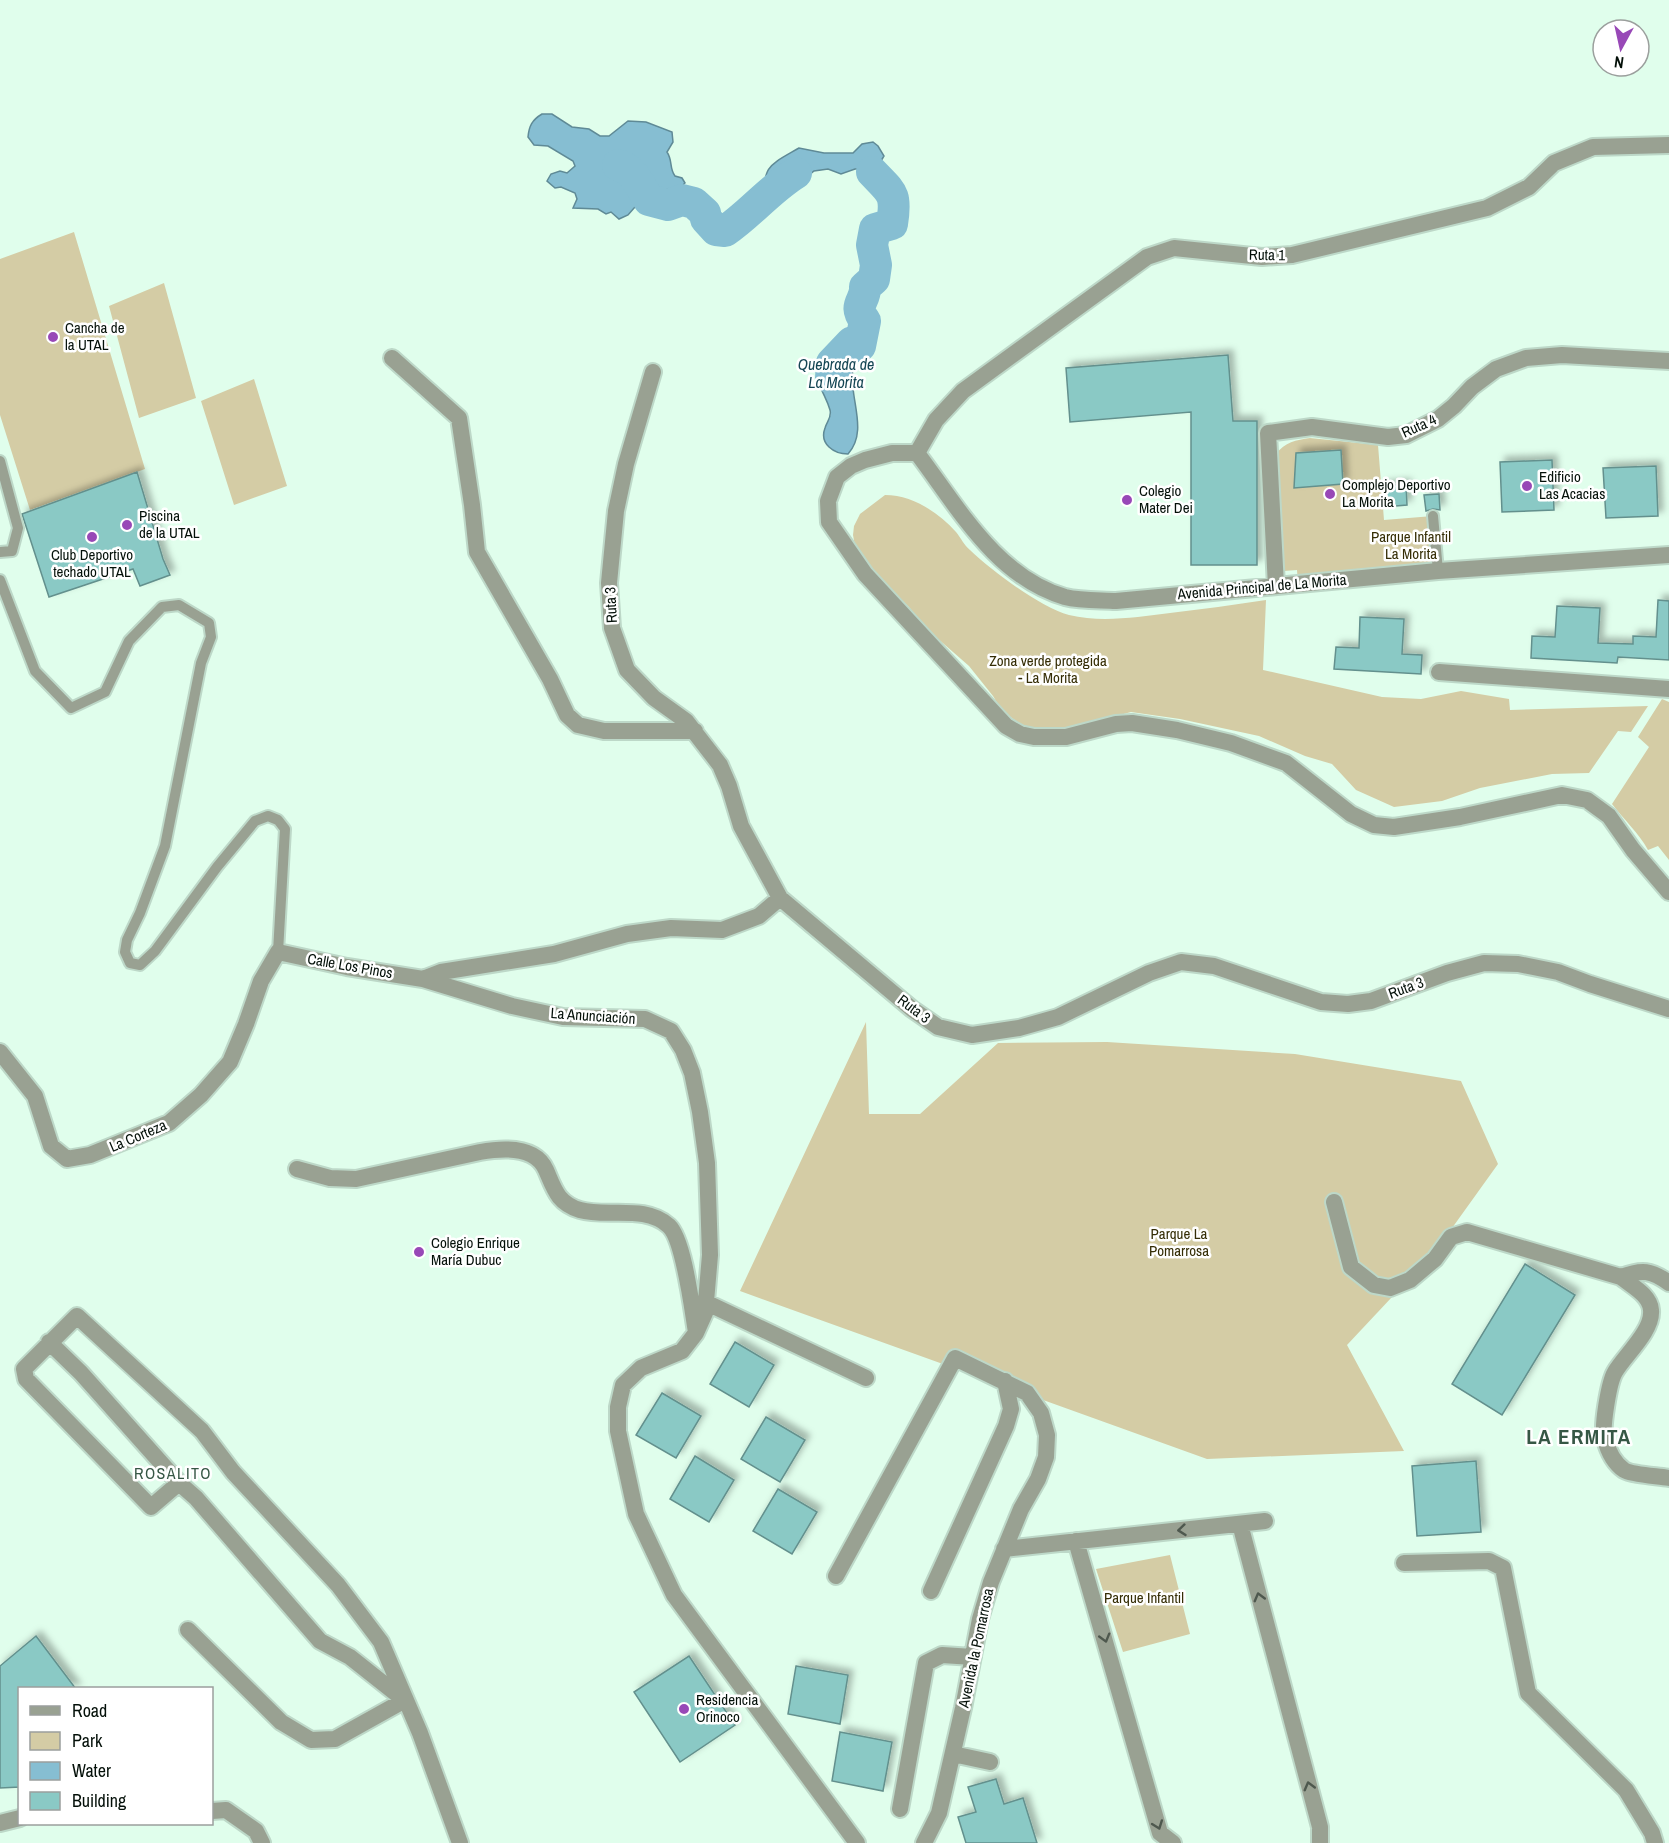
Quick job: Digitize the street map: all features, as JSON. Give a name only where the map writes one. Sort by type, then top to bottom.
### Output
[{"type":"street","name":"Ruta 1","points":[[917,453],[936,420],[963,391],[1147,257],[1174,249],[1262,257],[1292,255],[1487,208],[1529,187],[1554,163],[1593,147],[1669,145]]},
{"type":"street","name":"Ruta 4","points":[[1276,585],[1268,433],[1312,427],[1388,437],[1406,435],[1438,419],[1472,387],[1496,369],[1526,358],[1562,355],[1669,361]]},
{"type":"street","points":[[392,358],[459,417],[477,552],[550,679],[567,715],[578,725],[604,731],[695,731]]},
{"type":"street","name":"Ruta 3","points":[[653,372],[626,464],[616,511],[609,583],[612,628],[627,670],[654,698],[686,721],[720,765],[741,825],[780,898],[912,1009],[938,1027],[972,1035],[1019,1028],[1058,1017],[1149,973],[1181,962],[1214,966],[1321,1002],[1348,1004],[1371,1001],[1447,973],[1485,963],[1518,964],[1558,972],[1669,1009]]},
{"type":"street","points":[[917,453],[892,453],[850,466],[837,477],[828,501],[829,522],[865,574],[1006,726],[1020,734],[1034,737],[1066,737],[1116,724],[1132,723],[1177,730],[1231,743],[1286,763],[1351,814],[1374,825],[1394,827],[1460,817],[1562,795],[1587,800],[1609,816],[1633,850],[1669,892]]},
{"type":"street","name":"Avenida Principal de La Morita","points":[[917,453],[989,548],[1024,579],[1066,597],[1116,601],[1276,585],[1669,555]]},
{"type":"street","points":[[1439,672],[1669,689]]},
{"type":"street","points":[[423,979],[441,972],[554,954],[627,934],[671,928],[722,930],[759,916],[780,898]]},
{"type":"street","name":"Calle Los Pinos","points":[[278,952],[347,967],[423,979]]},
{"type":"street","name":"La Corteza","points":[[0,1052],[35,1096],[51,1146],[67,1160],[117,1146],[169,1123],[201,1095],[230,1062],[261,981],[278,952]]},
{"type":"street","name":"La Anunciación","points":[[423,979],[563,1017],[645,1019],[671,1031],[683,1050],[692,1073],[707,1163],[710,1255],[705,1302]]},
{"type":"street","points":[[297,1169],[330,1178],[356,1179],[499,1149],[516,1149],[537,1157],[545,1168],[556,1195],[579,1210],[637,1213],[670,1227],[680,1246],[696,1333]]},
{"type":"street","points":[[1334,1202],[1351,1268],[1374,1286],[1390,1288],[1410,1280],[1435,1260],[1451,1237],[1467,1232],[1610,1275],[1622,1277],[1635,1272],[1654,1273],[1669,1283]]},
{"type":"street","points":[[1622,1277],[1649,1300],[1652,1312],[1648,1326],[1640,1339],[1614,1373],[1607,1399],[1604,1437],[1612,1458],[1626,1471],[1669,1478]]},
{"type":"street","points":[[857,1843],[674,1595],[636,1514],[618,1431],[618,1407],[623,1385],[641,1368],[682,1351],[696,1333],[705,1313],[705,1302],[866,1378]]},
{"type":"street","points":[[179,1483],[151,1507],[26,1378],[24,1369],[77,1316],[202,1431],[233,1472],[338,1585],[381,1642],[420,1733],[460,1843]]},
{"type":"street","points":[[49,1342],[81,1373],[179,1483],[196,1498],[320,1641],[350,1657],[405,1700]]},
{"type":"street","points":[[836,1576],[955,1358],[1005,1381],[1011,1409],[1006,1426],[931,1591]]},
{"type":"street","name":"Avenida la Pomarrosa","points":[[924,1843],[939,1813],[980,1619],[991,1582],[1021,1509],[1038,1479],[1046,1457],[1047,1435],[1041,1413],[1027,1393],[1005,1381]]},
{"type":"street","points":[[1004,1549],[1265,1521]]},
{"type":"street","points":[[1240,1524],[1320,1827],[1320,1843]]},
{"type":"street","points":[[1076,1541],[1160,1833],[1173,1843]]},
{"type":"street","points":[[1404,1563],[1489,1561],[1503,1568],[1528,1693],[1626,1790],[1652,1833],[1655,1843]]},
{"type":"street","points":[[188,1630],[281,1722],[311,1740],[335,1739],[405,1700]]},
{"type":"street","points":[[900,1809],[926,1663],[942,1655],[973,1658]]},
{"type":"street","points":[[952,1754],[990,1762]]},
{"type":"street","points":[[213,1811],[226,1810],[256,1831],[262,1843]]},
{"type":"street","points":[[0,1823],[18,1818]]},
{"type":"lane","points":[[0,461],[18,528],[12,551],[0,552]]},
{"type":"lane","points":[[1433,516],[1438,572]]},
{"type":"lane","points":[[0,580],[35,671],[71,708],[105,692],[129,641],[162,608],[179,605],[209,623],[211,637],[201,663],[165,846],[140,913],[127,940],[125,952],[130,963],[140,965],[155,951],[217,867],[255,821],[268,816],[278,820],[285,829],[278,952]]},
{"type":"green space","name":"Cancha de la UTAL","points":[[74,232],[145,469],[30,510],[0,415],[0,259]]},
{"type":"green space","name":"Cancha de la UTAL","points":[[164,283],[196,398],[139,418],[109,306]]},
{"type":"green space","points":[[254,379],[287,486],[234,505],[201,401]]},
{"type":"green space","name":"Complejo Deportivo La Morita","points":[[1310,438],[1378,445],[1384,520],[1433,516],[1438,571],[1298,583],[1297,570],[1284,571],[1276,454],[1291,442]]},
{"type":"green space","name":"Zona verde protegida - La Morita","points":[[885,495],[905,498],[924,506],[941,518],[968,548],[1003,578],[1044,604],[1069,615],[1094,619],[1120,618],[1266,600],[1263,670],[1382,697],[1421,699],[1461,691],[1509,699],[1510,710],[1648,706],[1631,732],[1618,731],[1589,773],[1552,774],[1480,788],[1442,801],[1394,807],[1356,790],[1332,764],[1305,756],[1259,736],[1180,719],[1131,712],[1064,730],[1026,728],[1002,711],[969,666],[929,631],[908,606],[871,571],[855,546],[854,526],[860,514]]},
{"type":"green space","points":[[1662,699],[1669,702],[1669,860],[1658,846],[1648,850],[1612,804],[1649,747],[1638,737]]},
{"type":"green space","name":"Parque La Pomarrosa","points":[[866,1022],[869,1114],[920,1114],[998,1043],[1107,1042],[1295,1054],[1461,1081],[1498,1164],[1437,1249],[1347,1345],[1404,1451],[1207,1459],[740,1291]]},
{"type":"green space","name":"Parque Infantil","points":[[1170,1555],[1190,1634],[1123,1652],[1096,1569]]},
{"type":"water","points":[[542,114],[552,114],[572,127],[589,129],[600,136],[609,136],[628,121],[646,122],[672,132],[673,142],[667,152],[673,173],[682,178],[685,183],[680,188],[654,190],[642,199],[628,215],[619,219],[611,212],[606,214],[598,209],[573,208],[577,199],[575,193],[561,187],[555,188],[547,181],[551,174],[560,171],[567,173],[575,166],[573,161],[548,146],[534,145],[528,137],[532,124]]},
{"type":"water","points":[[873,142],[884,156],[878,166],[881,172],[898,180],[902,196],[900,203],[895,206],[889,206],[885,201],[884,192],[871,181],[866,169],[855,169],[841,174],[828,169],[814,171],[802,181],[790,186],[775,200],[763,201],[765,180],[770,168],[774,163],[799,148],[824,153],[853,153],[862,144]]},
{"type":"water","name":"Quebrada de La Morita","points":[[851,343],[860,346],[850,359],[858,431],[853,447],[848,454],[843,454],[829,447],[824,439],[830,412],[820,387],[818,369],[828,355]]},
{"type":"building","points":[[1228,355],[1233,421],[1257,421],[1257,565],[1191,565],[1191,412],[1070,422],[1066,368]]},
{"type":"building","points":[[1341,450],[1343,484],[1294,488],[1296,453]]},
{"type":"building","name":"Edificio Las Acacias","points":[[1552,460],[1554,510],[1502,512],[1500,462]]},
{"type":"building","points":[[1656,466],[1658,516],[1606,518],[1603,468]]},
{"type":"building","name":"Club Deportivo techado UTAL","points":[[137,472],[170,575],[140,586],[133,569],[49,597],[22,514]]},
{"type":"building","points":[[1406,484],[1407,505],[1384,507],[1383,486]]},
{"type":"building","points":[[1439,494],[1440,510],[1426,511],[1424,495]]},
{"type":"building","points":[[1658,600],[1669,601],[1669,660],[1618,657],[1617,663],[1531,658],[1532,636],[1555,637],[1557,606],[1600,608],[1598,643],[1633,644],[1633,636],[1656,637]]},
{"type":"building","points":[[1360,617],[1404,619],[1402,654],[1422,655],[1421,674],[1334,669],[1336,647],[1359,648]]},
{"type":"building","points":[[1525,1264],[1575,1295],[1502,1415],[1452,1384]]},
{"type":"building","points":[[735,1342],[774,1365],[749,1407],[710,1384]]},
{"type":"building","points":[[662,1393],[701,1416],[676,1458],[636,1435]]},
{"type":"building","points":[[766,1417],[805,1440],[780,1482],[741,1459]]},
{"type":"building","points":[[695,1456],[734,1480],[709,1522],[670,1499]]},
{"type":"building","points":[[1476,1461],[1481,1532],[1417,1536],[1412,1466]]},
{"type":"building","points":[[778,1489],[817,1512],[792,1554],[753,1531]]},
{"type":"building","points":[[36,1636],[74,1687],[18,1687],[18,1787],[0,1788],[0,1666]]},
{"type":"building","name":"Residencia Orinoco","points":[[689,1656],[735,1725],[680,1762],[634,1692]]},
{"type":"building","points":[[796,1666],[848,1675],[840,1724],[788,1714]]},
{"type":"building","points":[[840,1732],[892,1742],[883,1791],[832,1781]]},
{"type":"building","points":[[996,1779],[1004,1804],[1023,1798],[1037,1843],[966,1843],[958,1817],[976,1812],[968,1787]]},
{"type":"waterway","points":[[618,165],[633,175],[649,200],[668,205],[682,200],[694,203],[705,213],[706,219],[716,230],[725,231],[777,186],[796,173]]},
{"type":"waterway","points":[[831,378],[832,363],[851,343],[860,346],[865,321],[860,307],[865,287],[874,279],[876,265],[872,245],[875,229],[892,224],[893,199],[872,172]]},
{"type":"place","name":"Cancha de la UTAL","points":[[53,337]]},
{"type":"place","name":"Edificio Las Acacias","points":[[1527,486]]},
{"type":"place","name":"Complejo Deportivo La Morita","points":[[1330,494]]},
{"type":"place","name":"Colegio Mater Dei","points":[[1127,500]]},
{"type":"place","name":"Piscina de la UTAL","points":[[127,525]]},
{"type":"place","name":"Club Deportivo techado UTAL","points":[[92,537]]},
{"type":"place","name":"Colegio Enrique María Dubuc","points":[[419,1252]]},
{"type":"place","name":"Residencia Orinoco","points":[[684,1709]]},
{"type":"district","name":"LA ERMITA","points":[[1579,1437]]},
{"type":"district","name":"ROSALITO","points":[[173,1473]]},
{"type":"park label","name":"Parque Infantil La Morita","points":[[1411,546]]}]
